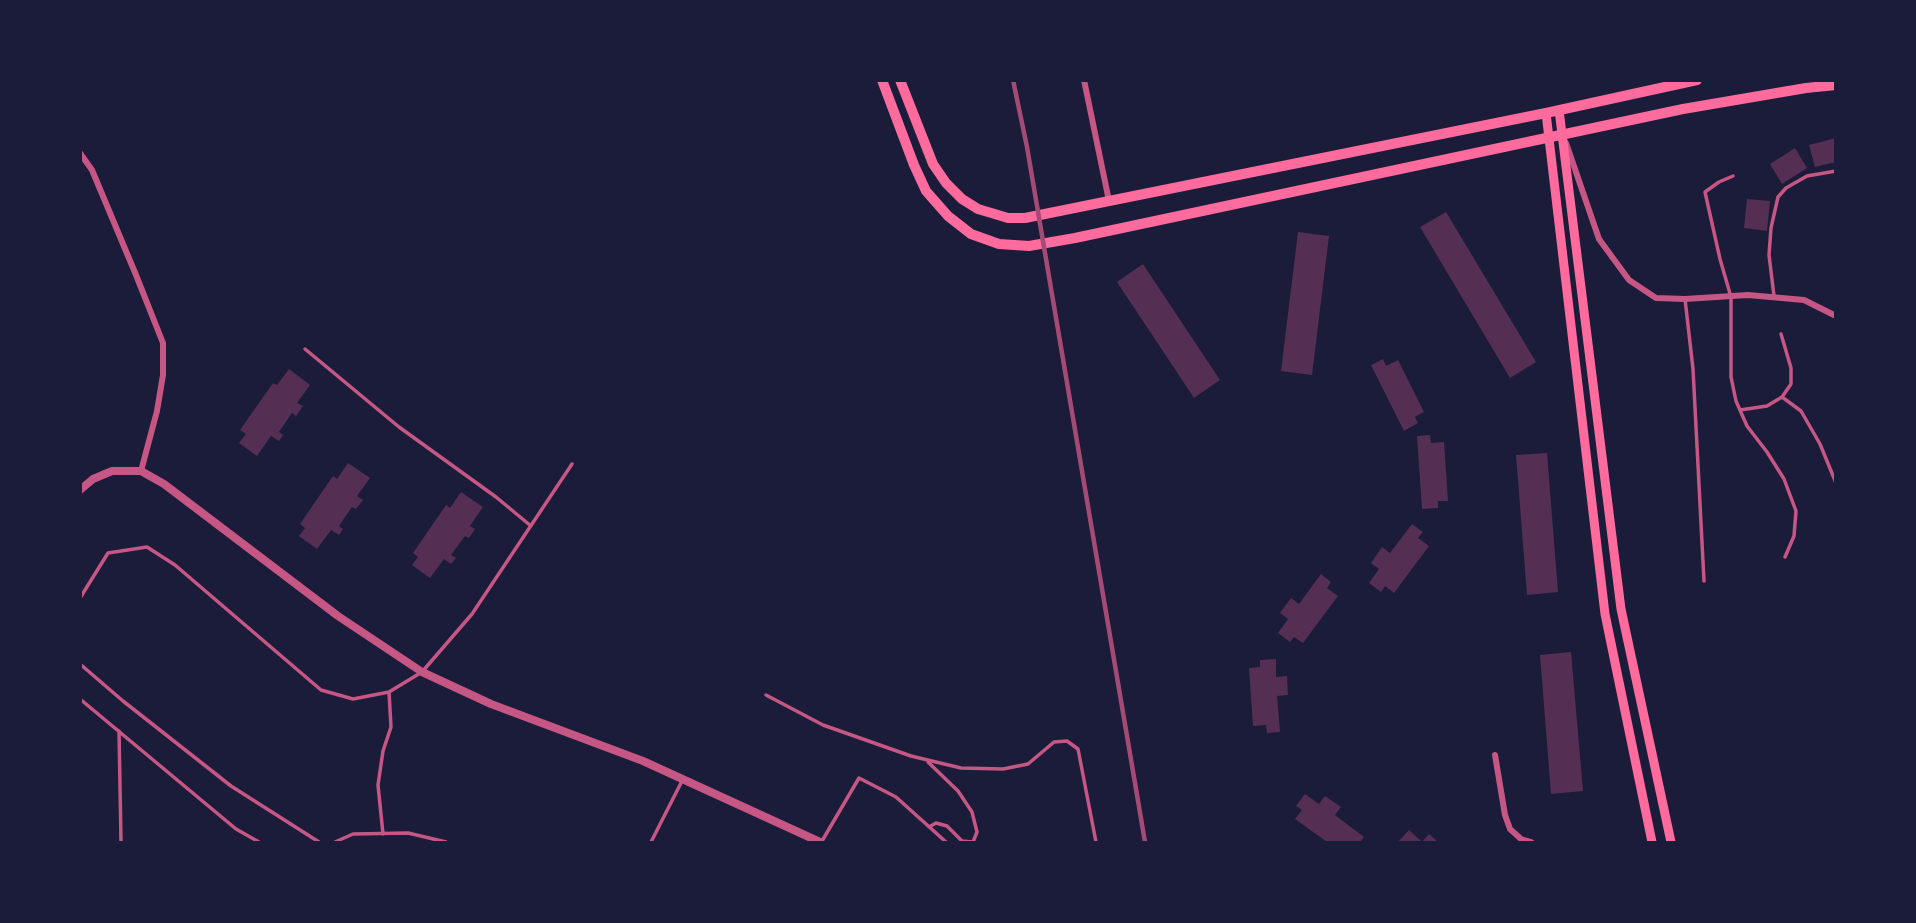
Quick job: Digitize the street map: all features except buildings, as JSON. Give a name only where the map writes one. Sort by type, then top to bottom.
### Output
[{"type":"main road","points":[[882,80],[926,191],[948,216],[971,233],[999,244],[1029,246],[1684,109],[1836,85]]},
{"type":"main road","points":[[901,80],[933,164],[946,183],[962,199],[978,209],[1008,218],[1109,201],[1697,80]]},
{"type":"main road","points":[[1559,110],[1621,609],[1671,842]]},
{"type":"main road","points":[[1546,113],[1605,614],[1652,842]]},
{"type":"street","points":[[1084,80],[1109,201]]},
{"type":"street","points":[[1563,135],[1599,239],[1629,280],[1656,298],[1748,295],[1804,300],[1836,316]]},
{"type":"street","points":[[80,153],[92,170],[163,343],[163,374],[157,411],[141,471]]},
{"type":"street","points":[[80,490],[112,471],[141,471],[164,484],[338,616],[422,671],[491,704],[643,761],[820,842]]},
{"type":"street","points":[[1495,755],[1505,815],[1510,829],[1521,839],[1531,842]]},
{"type":"lane","points":[[1774,298],[1769,255],[1771,228],[1778,197],[1786,188],[1807,176],[1836,171]]},
{"type":"lane","points":[[1734,176],[1705,192],[1731,297],[1731,377],[1740,410],[1747,426],[1784,478],[1796,512],[1794,536],[1785,557]]},
{"type":"lane","points":[[1685,299],[1693,369],[1704,581]]},
{"type":"lane","points":[[1740,410],[1767,406],[1782,397],[1791,384],[1791,368],[1781,334]]},
{"type":"lane","points":[[305,349],[399,427],[496,497],[531,526]]},
{"type":"lane","points":[[1782,397],[1801,411],[1820,444],[1836,484]]},
{"type":"lane","points":[[80,597],[108,553],[148,547],[175,565],[321,690],[354,699],[389,692],[422,671],[472,614],[572,464]]},
{"type":"lane","points":[[80,664],[231,786],[319,842]]},
{"type":"lane","points":[[383,834],[378,785],[383,751],[391,727],[389,692]]},
{"type":"lane","points":[[766,695],[823,725],[911,756],[961,768],[1003,769],[1028,764],[1054,742],[1067,741],[1078,749],[1096,842]]},
{"type":"lane","points":[[80,699],[236,828],[258,842]]},
{"type":"lane","points":[[119,731],[121,842]]},
{"type":"lane","points":[[926,760],[958,791],[972,812],[977,832],[973,842],[962,841],[947,826],[936,823],[929,827]]},
{"type":"lane","points":[[820,842],[859,778],[896,797],[946,842]]},
{"type":"lane","points":[[651,842],[683,779]]},
{"type":"lane","points":[[335,842],[353,834],[408,833],[446,842]]},
{"type":"railway","points":[[1013,80],[1027,147],[1145,842]]}]
